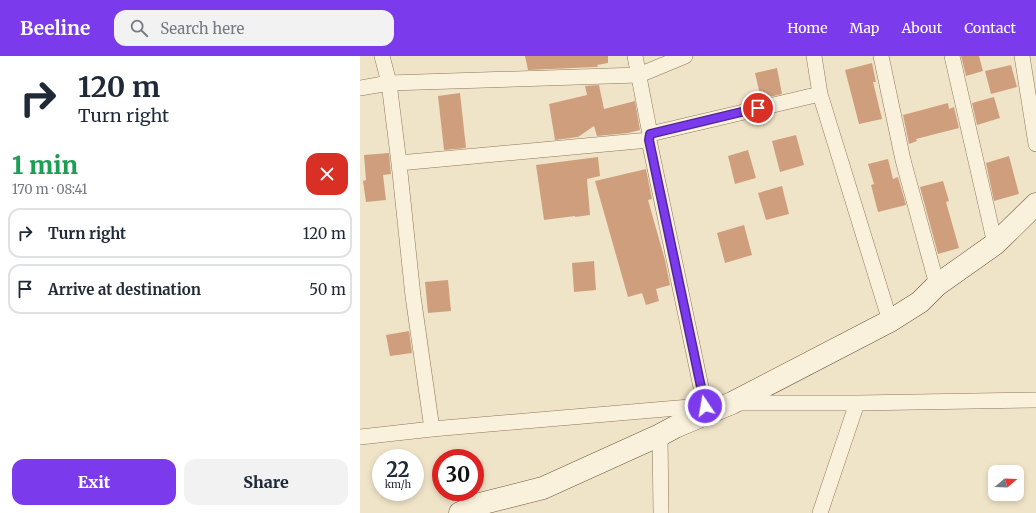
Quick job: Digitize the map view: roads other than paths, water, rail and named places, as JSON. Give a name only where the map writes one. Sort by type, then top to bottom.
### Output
[{"type":"main road","points":[[460,513],[480,504],[543,488],[675,427],[732,403],[890,321],[920,302],[937,286],[995,244],[1036,204]]},
{"type":"street","points":[[382,56],[389,83],[413,296],[432,429]]},
{"type":"street","points":[[635,56],[649,137],[705,406]]},
{"type":"street","points":[[360,88],[389,83],[639,75],[685,56]]},
{"type":"street","points":[[814,56],[820,94],[890,321]]},
{"type":"street","points":[[881,56],[903,160],[937,286]]},
{"type":"street","points":[[952,56],[995,244]]},
{"type":"street","points":[[1022,56],[1036,144]]},
{"type":"street","points":[[399,163],[649,137],[820,94]]},
{"type":"street","points":[[360,437],[432,429],[732,403],[857,403],[1036,400]]},
{"type":"street","points":[[820,513],[857,403]]},
{"type":"street","points":[[660,435],[660,513]]}]
